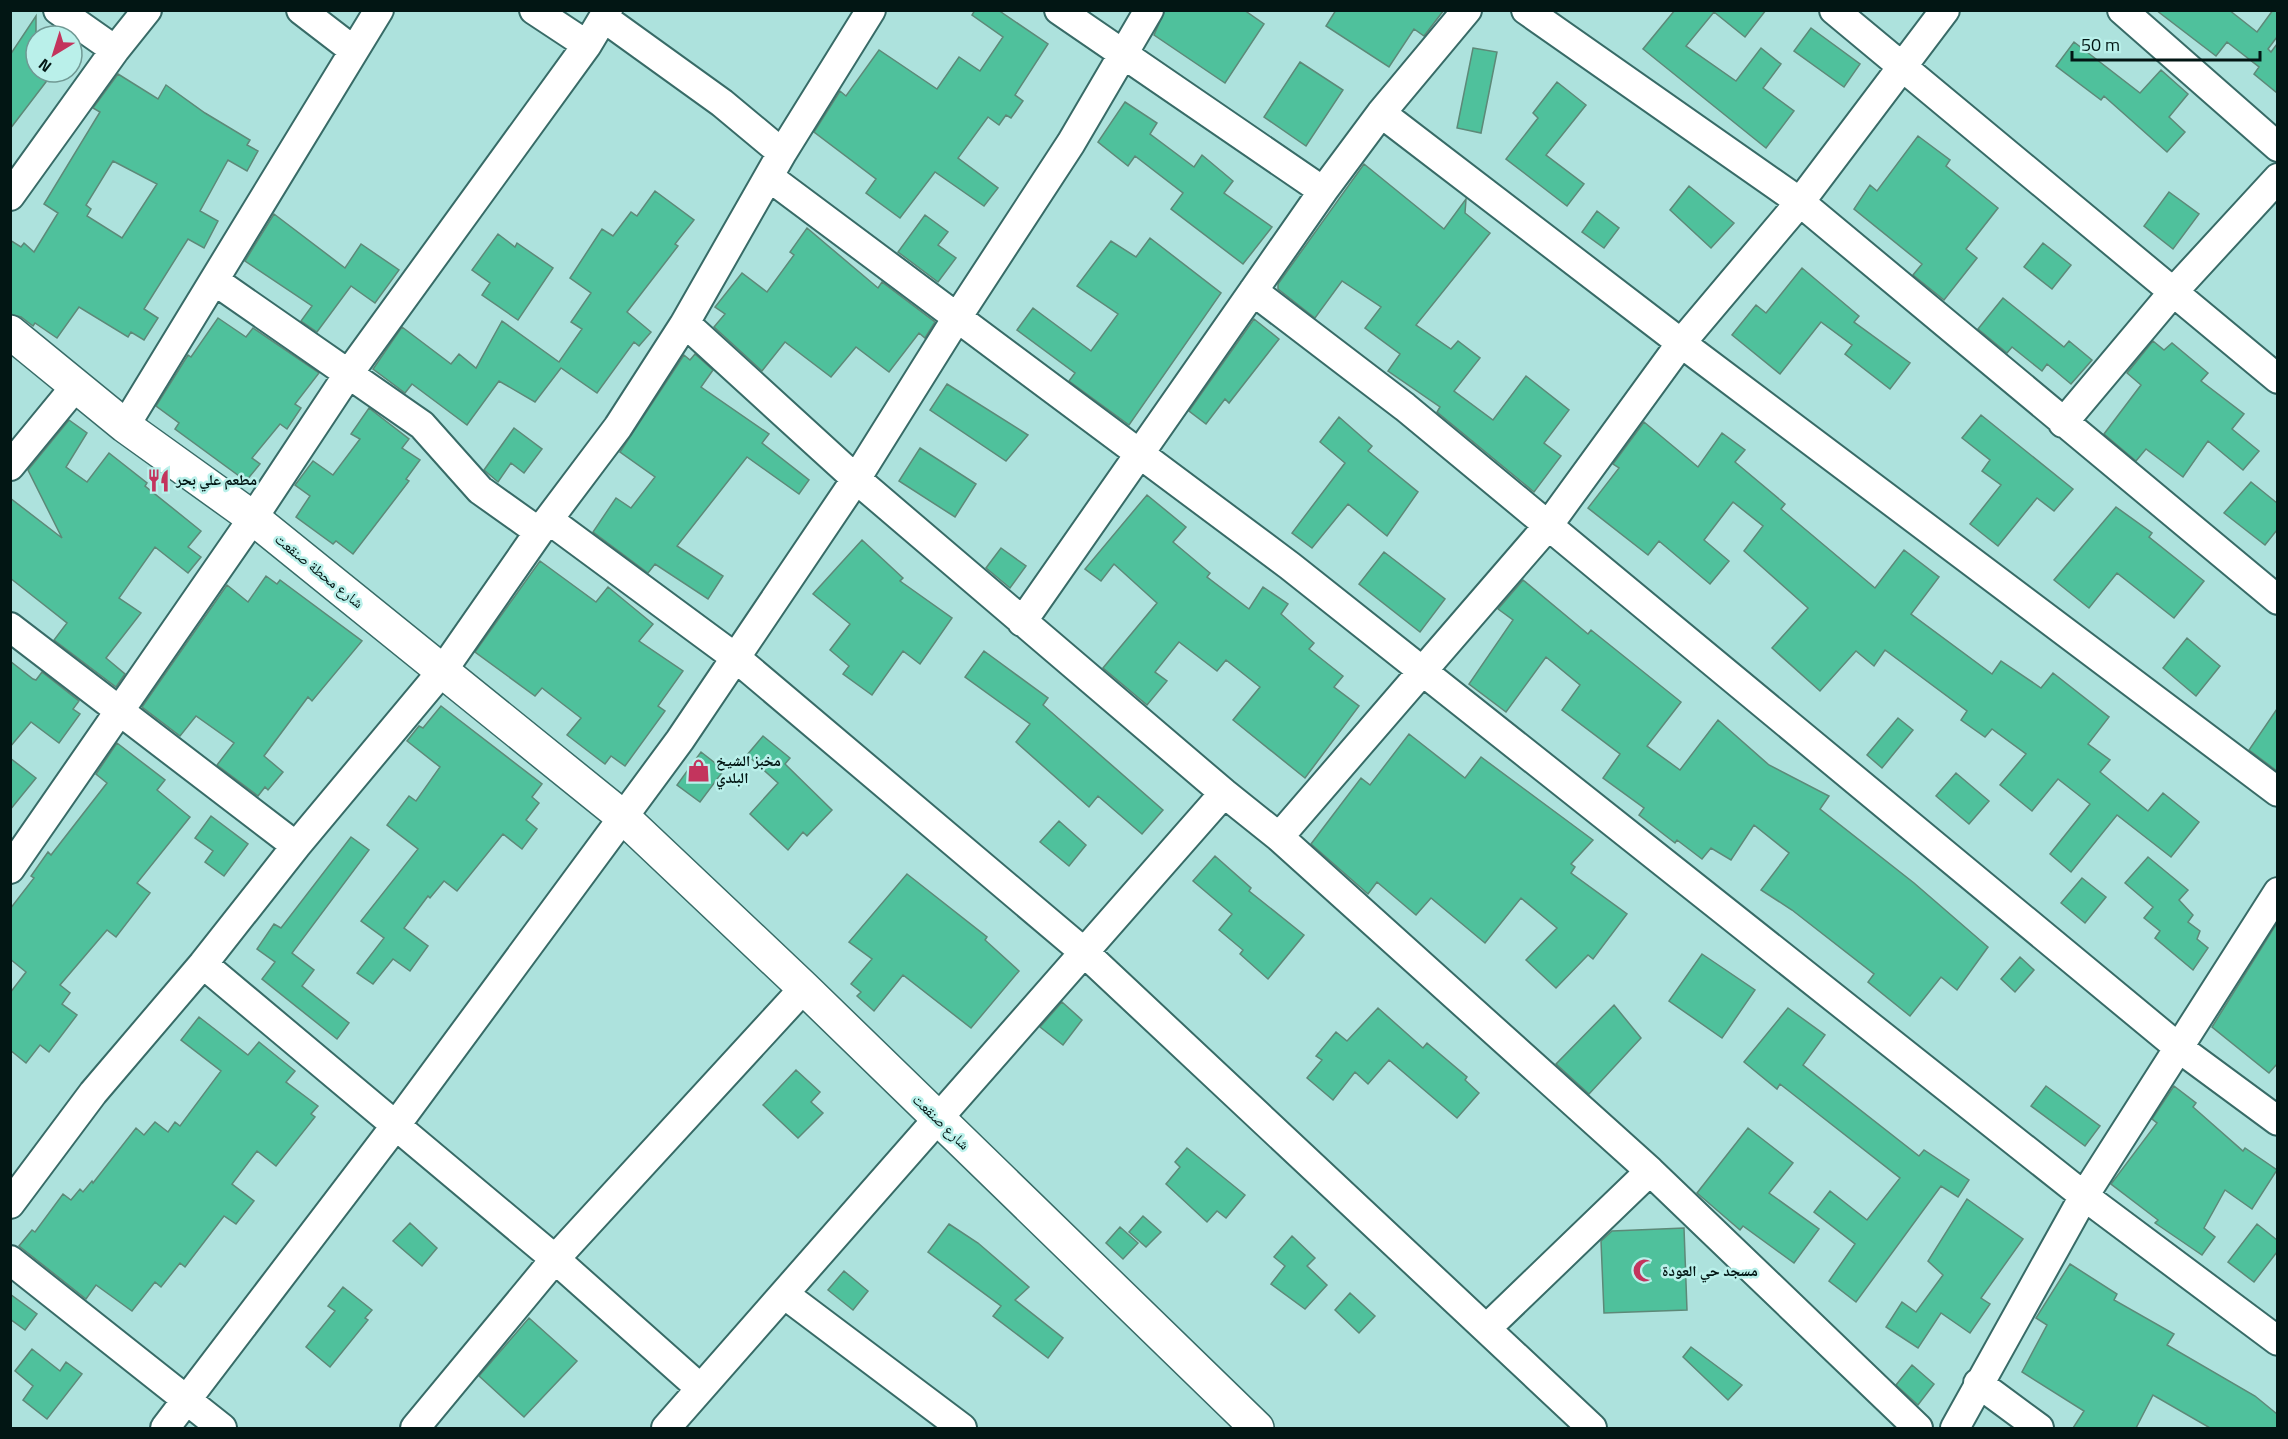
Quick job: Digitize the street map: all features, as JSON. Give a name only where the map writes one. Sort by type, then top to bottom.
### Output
[{"type":"street","points":[[58,10],[115,50]]},
{"type":"street","points":[[10,196],[115,50],[147,10]]},
{"type":"street","points":[[302,10],[353,50]]},
{"type":"street","points":[[125,426],[216,281],[379,10]]},
{"type":"street","points":[[534,10],[587,45]]},
{"type":"street","points":[[10,1204],[93,1093],[203,964],[297,846],[443,670],[544,526],[618,427],[685,323],[776,165],[871,10]]},
{"type":"street","points":[[1059,10],[1123,57],[1323,191]]},
{"type":"street","points":[[165,1428],[396,1125],[623,817],[736,658],[856,479],[958,316],[1071,143],[1149,10]]},
{"type":"street","points":[[1022,622],[1323,191],[1381,113],[1467,10]]},
{"type":"street","points":[[1526,10],[1800,202],[2277,600]]},
{"type":"street","points":[[1834,10],[2277,379]]},
{"type":"street","points":[[1279,837],[1547,527],[1681,343],[1800,202],[1945,10]]},
{"type":"street","points":[[2122,10],[2277,147]]},
{"type":"street","points":[[10,869],[253,518],[349,373],[587,45],[606,14],[722,103],[776,165],[958,316],[1139,455],[1290,566],[2084,1196],[2277,1341]]},
{"type":"street","points":[[1381,113],[1681,343],[2277,792]]},
{"type":"street","points":[[2063,423],[2174,291],[2277,178]]},
{"type":"street","points":[[216,281],[422,425],[480,490],[544,526],[736,658],[1085,953],[1592,1428]]},
{"type":"street","points":[[1253,291],[1405,407],[1547,527],[2179,1048],[2277,1121]]},
{"type":"street","points":[[685,323],[856,479],[1224,793],[1279,837],[1650,1171],[1918,1428]]},
{"type":"street","name":"شارع محطة صنقعت","points":[[10,332],[125,426],[253,518],[623,817]]},
{"type":"street","points":[[10,466],[75,387]]},
{"type":"street","points":[[10,627],[297,846]]},
{"type":"street","points":[[666,1428],[1224,793]]},
{"type":"street","name":"شارع صنقعت","points":[[623,817],[804,988],[1250,1426]]},
{"type":"street","points":[[1955,1428],[2084,1196],[2277,892]]},
{"type":"street","points":[[203,964],[555,1259],[700,1388]]},
{"type":"street","points":[[415,1428],[555,1259],[804,988]]},
{"type":"street","points":[[1487,1328],[1650,1171]]},
{"type":"street","points":[[10,1260],[185,1401],[222,1428]]},
{"type":"street","points":[[784,1294],[962,1428]]},
{"type":"street","points":[[1978,1383],[2039,1428]]},
{"type":"building","points":[[975,10],[998,10],[1048,44],[1015,95],[1023,101],[1011,118],[1006,115],[999,125],[988,117],[958,158],[998,188],[984,206],[935,172],[900,218],[866,193],[876,179],[814,132],[840,91],[846,96],[879,50],[937,89],[959,57],[980,71],[1003,37],[972,15]]},
{"type":"building","points":[[1165,10],[1244,10],[1264,24],[1225,83],[1154,35]]},
{"type":"building","points":[[1336,10],[1444,10],[1424,36],[1414,29],[1389,67],[1326,26]]},
{"type":"building","points":[[1675,10],[1766,10],[1745,37],[1714,12],[1686,46],[1736,81],[1761,48],[1781,64],[1763,88],[1794,111],[1766,148],[1643,49]]},
{"type":"building","points":[[2156,10],[2229,10],[2257,32],[2273,10],[2277,10],[2277,37],[2268,49],[2271,52],[2277,44],[2277,93],[2254,74],[2259,67],[2227,42],[2216,56]]},
{"type":"building","points":[[1811,28],[1860,64],[1844,87],[1794,51]]},
{"type":"building","points":[[24,34],[24,84],[44,84],[10,129],[10,55]]},
{"type":"building","points":[[2074,42],[2140,93],[2161,70],[2188,94],[2169,117],[2185,132],[2167,152],[2104,96],[2101,100],[2056,66]]},
{"type":"building","points":[[1473,48],[1497,52],[1481,133],[1457,128]]},
{"type":"building","points":[[1300,62],[1343,90],[1306,146],[1264,117]]},
{"type":"building","points":[[118,74],[158,99],[166,85],[205,113],[250,140],[247,145],[258,151],[247,171],[228,160],[200,211],[218,221],[204,248],[188,239],[144,309],[158,318],[144,340],[131,332],[128,337],[79,307],[57,338],[35,323],[33,326],[21,317],[10,314],[10,240],[21,247],[24,243],[34,252],[58,213],[44,204],[100,112],[93,108]],"holes":[[[113,161],[157,184],[122,238],[87,216],[91,209],[86,205]]]},
{"type":"building","points":[[1557,82],[1586,105],[1546,155],[1584,184],[1567,206],[1506,159],[1538,118],[1533,113]]},
{"type":"building","points":[[1125,102],[1157,123],[1150,134],[1194,167],[1202,155],[1233,181],[1224,193],[1272,227],[1243,264],[1171,209],[1183,193],[1135,156],[1128,166],[1098,142]]},
{"type":"building","points":[[1918,136],[1950,160],[1946,166],[1998,208],[1966,249],[1977,258],[1944,300],[1913,275],[1922,264],[1854,209],[1870,185],[1877,191]]},
{"type":"building","points":[[1364,164],[1444,229],[1466,199],[1465,213],[1490,233],[1416,325],[1451,349],[1458,341],[1480,358],[1454,391],[1493,420],[1526,376],[1569,410],[1544,443],[1561,456],[1534,492],[1437,412],[1440,407],[1388,371],[1400,354],[1365,328],[1381,307],[1342,281],[1315,318],[1278,289],[1278,284]]},
{"type":"building","points":[[1689,186],[1734,223],[1711,248],[1670,210]]},
{"type":"building","points":[[655,191],[694,220],[675,244],[678,246],[627,312],[651,332],[639,346],[634,342],[597,393],[561,368],[535,402],[499,381],[467,425],[412,384],[405,393],[373,369],[402,327],[451,364],[459,354],[476,368],[502,321],[559,362],[582,329],[571,322],[591,293],[570,278],[602,229],[613,236],[631,212],[637,216]]},
{"type":"building","points":[[2169,192],[2199,214],[2173,249],[2144,226]]},
{"type":"building","points":[[1597,211],[1619,228],[1604,248],[1582,232]]},
{"type":"building","points":[[274,214],[345,268],[361,244],[399,270],[375,303],[351,286],[317,332],[301,321],[312,306],[245,261]]},
{"type":"building","points":[[925,215],[948,232],[938,245],[956,258],[938,282],[898,252]]},
{"type":"building","points":[[807,228],[878,288],[882,282],[935,322],[925,338],[919,333],[889,372],[856,347],[831,377],[785,342],[762,371],[714,327],[725,314],[715,307],[742,273],[767,292],[794,255],[790,252]]},
{"type":"building","points":[[498,234],[515,247],[517,243],[553,268],[518,320],[482,295],[490,283],[472,270]]},
{"type":"building","points":[[1150,238],[1221,293],[1129,425],[1069,381],[1075,373],[1017,330],[1033,308],[1091,351],[1118,314],[1077,286],[1111,241],[1136,257]]},
{"type":"building","points":[[2043,243],[2071,265],[2052,289],[2024,267]]},
{"type":"building","points":[[1802,268],[1859,316],[1854,322],[1910,363],[1890,389],[1845,354],[1852,345],[1821,322],[1780,374],[1732,335],[1756,305],[1766,313]]},
{"type":"building","points":[[2003,298],[2064,347],[2069,341],[2092,360],[2071,384],[2047,364],[2042,371],[2012,347],[2007,353],[1978,329]]},
{"type":"building","points":[[218,318],[246,337],[253,328],[319,373],[295,404],[301,408],[287,429],[280,424],[252,458],[260,464],[246,481],[175,429],[179,423],[156,406],[188,355],[191,357]]},
{"type":"building","points":[[1254,319],[1279,339],[1229,403],[1225,399],[1206,424],[1189,411]]},
{"type":"building","points":[[2153,341],[2164,350],[2172,343],[2208,373],[2201,381],[2244,414],[2232,429],[2259,451],[2243,470],[2208,441],[2183,477],[2146,449],[2136,461],[2104,434],[2141,385],[2127,373]]},
{"type":"building","points":[[695,354],[713,370],[701,387],[769,434],[762,443],[809,480],[799,494],[747,457],[677,546],[723,576],[708,599],[655,564],[648,573],[593,532],[616,498],[631,508],[655,477],[620,452],[684,355],[690,360]]},
{"type":"building","points":[[947,384],[1028,435],[1006,461],[930,410]]},
{"type":"building","points":[[369,408],[409,439],[402,448],[420,460],[406,479],[409,481],[353,554],[336,541],[333,544],[296,517],[310,496],[295,485],[313,461],[333,475],[360,439],[351,434]]},
{"type":"building","points":[[1981,415],[2073,489],[2054,511],[2037,498],[1998,546],[1970,524],[2001,485],[1982,471],[1990,460],[1962,438]]},
{"type":"building","points":[[1339,417],[1372,446],[1368,451],[1418,492],[1387,536],[1348,504],[1312,548],[1292,533],[1345,463],[1320,442]]},
{"type":"building","points":[[69,420],[87,433],[66,467],[87,482],[109,453],[147,483],[145,486],[201,531],[188,547],[201,557],[188,573],[155,547],[119,598],[141,613],[106,658],[125,674],[116,687],[54,640],[67,623],[10,578],[10,498],[62,538],[28,470]]},
{"type":"building","points":[[1644,422],[1698,467],[1722,433],[1745,450],[1735,462],[1785,504],[1781,509],[1875,588],[1904,550],[1939,577],[1911,614],[1992,674],[2001,661],[2041,688],[2053,673],[2109,717],[2088,744],[2110,760],[2100,772],[2148,811],[2163,793],[2199,822],[2171,857],[2117,815],[2071,872],[2050,854],[2090,804],[2058,779],[2032,811],[2000,785],[2026,754],[1992,729],[1985,737],[1961,720],[1967,711],[1885,650],[1874,666],[1856,651],[1820,691],[1772,648],[1808,608],[1744,551],[1763,526],[1733,502],[1704,540],[1729,561],[1710,584],[1659,541],[1648,555],[1588,508],[1619,468],[1613,464]]},
{"type":"building","points":[[514,428],[542,449],[524,473],[511,463],[498,482],[484,470]]},
{"type":"building","points":[[920,448],[976,484],[955,517],[899,481]]},
{"type":"building","points":[[2251,482],[2277,503],[2277,530],[2265,545],[2224,513]]},
{"type":"building","points":[[1147,495],[1186,527],[1173,542],[1210,573],[1207,577],[1249,609],[1263,587],[1288,604],[1281,614],[1314,643],[1309,649],[1343,676],[1334,687],[1359,706],[1305,778],[1233,720],[1260,687],[1226,660],[1217,671],[1179,642],[1155,672],[1167,681],[1147,705],[1103,668],[1157,603],[1114,564],[1101,581],[1085,569]]},
{"type":"building","points":[[2116,507],[2152,533],[2149,537],[2204,581],[2174,618],[2117,573],[2089,608],[2054,580]]},
{"type":"building","points":[[862,540],[903,578],[900,581],[952,618],[920,664],[903,651],[872,695],[843,674],[849,666],[830,650],[850,624],[813,594]]},
{"type":"building","points":[[1001,548],[1026,566],[1010,588],[986,568]]},
{"type":"building","points":[[1384,552],[1445,599],[1420,632],[1359,584]]},
{"type":"building","points":[[540,561],[596,602],[608,587],[653,624],[639,641],[683,671],[658,706],[665,711],[625,766],[611,756],[605,764],[567,735],[581,718],[542,688],[535,696],[475,652]]},
{"type":"building","points":[[266,576],[277,584],[280,580],[362,641],[312,701],[308,697],[264,756],[283,772],[268,790],[265,787],[258,796],[217,765],[234,743],[196,716],[180,736],[142,707],[227,585],[248,602]]},
{"type":"building","points":[[1523,580],[1588,634],[1591,630],[1681,702],[1647,746],[1680,770],[1718,720],[1769,765],[1829,796],[1820,809],[1914,883],[1988,947],[1957,990],[1941,977],[1910,1016],[1868,982],[1874,974],[1792,910],[1761,890],[1789,853],[1754,825],[1731,860],[1711,848],[1702,859],[1677,840],[1675,843],[1639,815],[1644,808],[1603,778],[1620,754],[1562,710],[1580,685],[1546,657],[1506,712],[1469,684],[1513,620],[1498,609]]},
{"type":"building","points":[[2187,638],[2220,666],[2196,696],[2163,668]]},
{"type":"building","points":[[984,651],[1048,698],[1043,705],[1163,810],[1142,834],[1098,796],[1089,807],[1016,742],[1030,724],[965,677]]},
{"type":"building","points":[[10,661],[33,679],[36,680],[42,672],[79,701],[73,709],[80,714],[59,743],[31,722],[10,747]]},
{"type":"building","points":[[441,706],[542,784],[532,797],[539,803],[526,820],[537,829],[522,849],[503,834],[457,891],[444,881],[430,898],[428,896],[404,928],[428,946],[410,971],[393,959],[373,984],[357,973],[384,938],[361,921],[418,849],[387,825],[409,796],[416,801],[440,767],[407,741],[419,726],[423,728]]},
{"type":"building","points":[[2277,709],[2277,771],[2249,750]]},
{"type":"building","points":[[1898,718],[1913,730],[1882,768],[1867,755]]},
{"type":"building","points":[[1409,734],[1465,778],[1481,757],[1593,840],[1571,864],[1575,867],[1571,873],[1627,914],[1593,959],[1588,955],[1556,988],[1526,960],[1557,928],[1521,898],[1485,943],[1431,898],[1416,915],[1377,882],[1368,894],[1311,844],[1361,778],[1370,785]]},
{"type":"building","points":[[763,736],[790,758],[785,764],[832,810],[807,836],[803,832],[788,850],[750,814],[778,783],[747,755]]},
{"type":"building","points":[[117,743],[165,780],[157,790],[190,817],[137,883],[150,893],[116,937],[107,930],[60,985],[70,993],[62,1004],[77,1015],[49,1052],[40,1045],[26,1063],[10,1050],[10,993],[26,972],[10,959],[10,909],[34,878],[31,876],[48,852],[51,855],[107,783],[96,774]]},
{"type":"building","points":[[701,752],[724,770],[700,802],[677,785]]},
{"type":"building","points":[[10,758],[36,778],[10,810]]},
{"type":"building","points":[[1956,773],[1989,801],[1969,824],[1936,796]]},
{"type":"building","points":[[211,816],[248,844],[224,876],[205,862],[213,851],[195,838]]},
{"type":"building","points":[[1059,821],[1086,845],[1069,866],[1040,842]]},
{"type":"building","points":[[351,837],[369,850],[292,953],[314,970],[302,986],[349,1023],[337,1039],[262,979],[275,962],[257,949],[274,924],[281,928]]},
{"type":"building","points":[[1215,856],[1251,888],[1249,891],[1304,935],[1268,979],[1240,954],[1243,950],[1219,930],[1232,914],[1193,881]]},
{"type":"building","points":[[2148,857],[2188,890],[2179,900],[2193,915],[2188,922],[2200,931],[2197,939],[2208,948],[2193,970],[2155,938],[2160,931],[2144,918],[2153,907],[2125,883]]},
{"type":"building","points":[[907,874],[987,937],[985,940],[1019,971],[971,1028],[903,975],[874,1011],[857,996],[861,992],[851,984],[872,959],[849,942]]},
{"type":"building","points":[[2082,878],[2106,897],[2085,923],[2061,903]]},
{"type":"building","points":[[2277,923],[2277,1064],[2269,1073],[2212,1027]]},
{"type":"building","points":[[1702,954],[1755,990],[1722,1038],[1669,1001]]},
{"type":"building","points":[[2020,957],[2034,970],[2015,992],[2001,979]]},
{"type":"building","points":[[1062,1002],[1082,1020],[1063,1045],[1040,1027]]},
{"type":"building","points":[[1614,1005],[1641,1038],[1589,1094],[1556,1064]]},
{"type":"building","points":[[1378,1008],[1423,1048],[1427,1043],[1467,1077],[1465,1080],[1479,1093],[1457,1118],[1389,1060],[1368,1084],[1355,1072],[1333,1100],[1307,1078],[1322,1060],[1316,1056],[1336,1032],[1347,1041]]},
{"type":"building","points":[[1788,1008],[1825,1035],[1803,1065],[1919,1156],[1924,1150],[1969,1180],[1958,1197],[1941,1186],[1856,1302],[1829,1281],[1855,1244],[1814,1212],[1830,1191],[1867,1220],[1900,1178],[1780,1084],[1777,1089],[1744,1062]]},
{"type":"building","points":[[199,1017],[248,1055],[259,1042],[295,1071],[286,1082],[318,1106],[311,1114],[315,1117],[276,1166],[257,1151],[232,1184],[254,1201],[236,1224],[224,1216],[185,1267],[180,1263],[161,1287],[155,1282],[132,1311],[96,1285],[86,1299],[19,1246],[32,1230],[35,1232],[63,1194],[71,1200],[80,1189],[83,1192],[92,1181],[93,1183],[136,1128],[144,1135],[155,1122],[168,1132],[175,1122],[180,1126],[221,1071],[181,1040]]},
{"type":"building","points":[[796,1070],[820,1092],[811,1102],[823,1113],[798,1138],[763,1105]]},
{"type":"building","points":[[2046,1086],[2100,1126],[2085,1146],[2031,1106]]},
{"type":"building","points":[[2174,1086],[2196,1103],[2193,1107],[2243,1151],[2245,1148],[2277,1170],[2252,1209],[2225,1190],[2204,1228],[2215,1237],[2202,1255],[2155,1223],[2158,1220],[2111,1184],[2157,1123],[2152,1119]]},
{"type":"building","points":[[1748,1128],[1793,1163],[1769,1193],[1819,1229],[1794,1263],[1743,1226],[1740,1230],[1697,1193]]},
{"type":"building","points":[[1187,1148],[1245,1195],[1226,1218],[1217,1211],[1207,1222],[1166,1184],[1180,1167],[1175,1162]]},
{"type":"building","points":[[1967,1199],[2023,1239],[1981,1298],[1990,1304],[1970,1333],[1941,1313],[1918,1348],[1886,1327],[1902,1302],[1916,1312],[1943,1275],[1928,1261]]},
{"type":"building","points":[[1143,1216],[1161,1232],[1146,1247],[1129,1232]]},
{"type":"building","points":[[410,1223],[437,1248],[422,1266],[393,1241]]},
{"type":"building","points":[[949,1224],[978,1243],[1029,1287],[1015,1300],[1063,1338],[1048,1358],[993,1316],[1001,1306],[928,1252]]},
{"type":"building","points":[[2257,1224],[2277,1240],[2277,1252],[2254,1282],[2228,1262]]},
{"type":"building","points":[[1120,1227],[1138,1243],[1123,1259],[1106,1243]]},
{"type":"building","name":"مسجد حي العودة","points":[[1684,1228],[1687,1310],[1604,1313],[1601,1241],[1612,1231]]},
{"type":"building","points":[[1292,1236],[1315,1258],[1307,1266],[1327,1285],[1305,1309],[1271,1284],[1285,1266],[1274,1257]]},
{"type":"building","points":[[2070,1264],[2117,1294],[2114,1300],[2174,1334],[2167,1345],[2255,1396],[2277,1414],[2277,1428],[2210,1428],[2153,1395],[2136,1428],[2073,1428],[2084,1411],[2022,1372],[2047,1325],[2036,1318]]},
{"type":"building","points":[[844,1271],[868,1291],[853,1310],[828,1290]]},
{"type":"building","points":[[343,1287],[372,1310],[365,1318],[368,1320],[330,1367],[306,1347],[335,1311],[328,1306]]},
{"type":"building","points":[[1350,1293],[1375,1316],[1359,1333],[1335,1310]]},
{"type":"building","points":[[10,1294],[37,1314],[25,1330],[10,1319]]},
{"type":"building","points":[[529,1318],[577,1361],[524,1417],[479,1376]]},
{"type":"building","points":[[1691,1347],[1742,1385],[1728,1400],[1683,1357]]},
{"type":"building","points":[[32,1349],[60,1371],[66,1362],[82,1374],[47,1419],[23,1400],[33,1386],[15,1371]]},
{"type":"building","points":[[1912,1365],[1934,1384],[1918,1405],[1896,1385]]},
{"type":"place","name":"مطعم علي بحر","points":[[158,480]]},
{"type":"place","name":"مخبز الشيخ البلدي","points":[[698,770]]},
{"type":"place","name":"مسجد حي العودة","points":[[1644,1271]]}]
